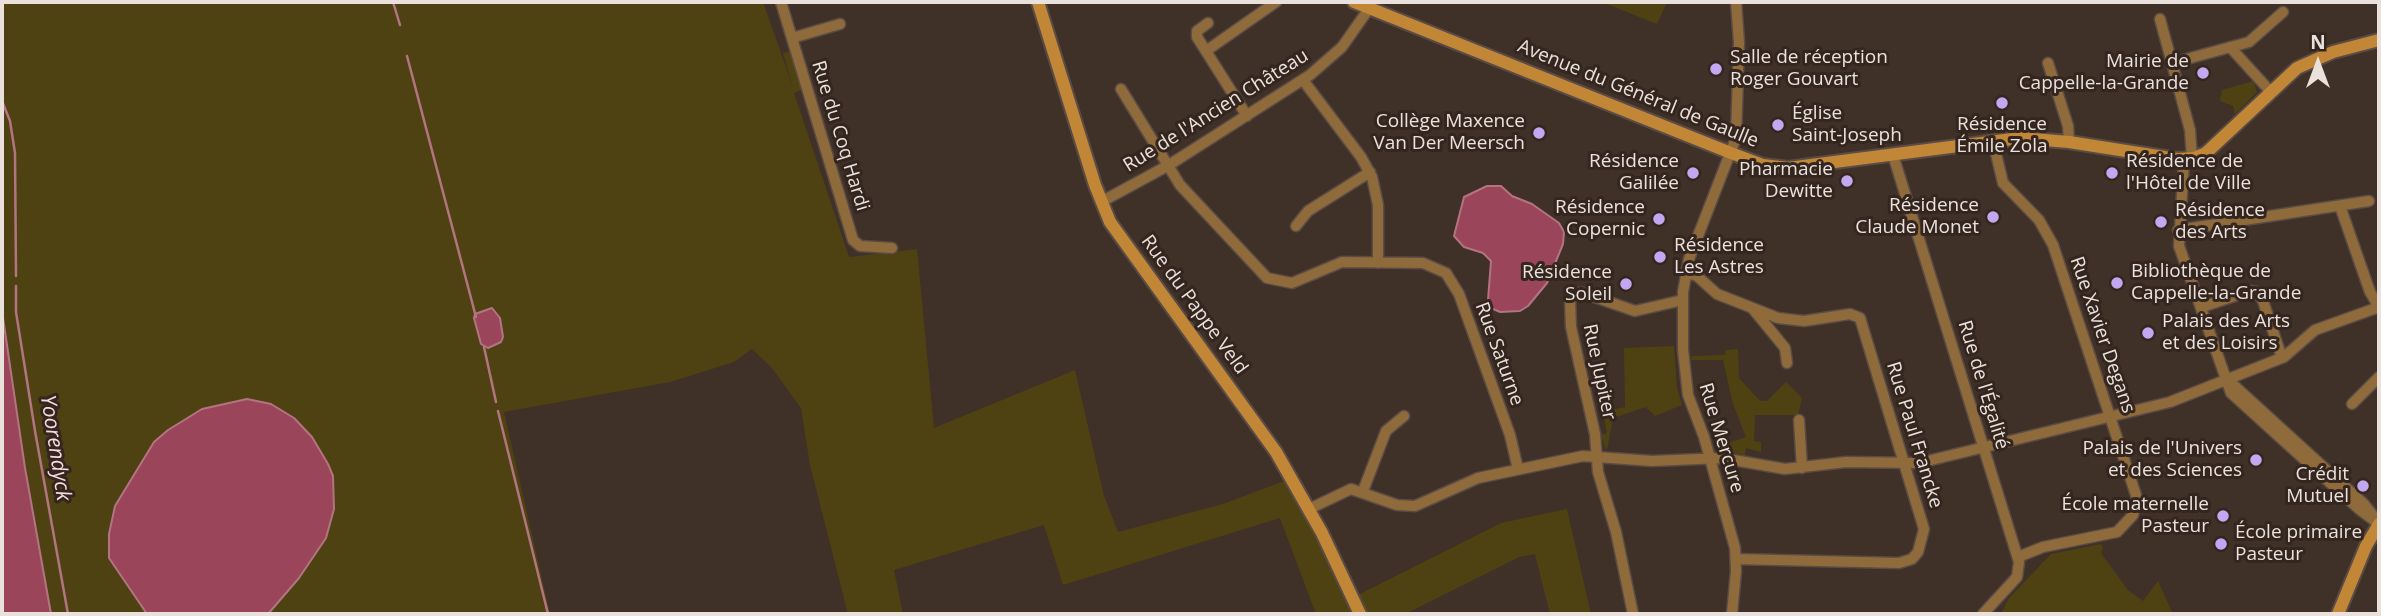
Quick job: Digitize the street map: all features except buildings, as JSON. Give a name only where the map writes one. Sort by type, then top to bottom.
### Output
[{"type":"street","name":"Rue du Coq Hardi","points":[[781,2],[853,240],[860,246],[892,248]]},
{"type":"street","name":"Rue du Pappe Veld","points":[[1038,2],[1101,202],[1116,232],[1263,432],[1309,509],[1360,614]]},
{"type":"street","points":[[1206,51],[1276,2]]},
{"type":"street","name":"Avenue du Général de Gaulle","points":[[1354,2],[1368,10],[1763,164],[1788,168],[2026,138],[2188,159]]},
{"type":"street","name":"Rue Mercure","points":[[1732,614],[1736,559],[1710,457],[1687,389],[1683,350],[1683,300],[1685,272],[1698,229],[1731,153],[1737,128],[1736,2]]},
{"type":"street","name":"Rue de l'Ancien Château","points":[[1101,202],[1169,165],[1303,79],[1342,47],[1368,10]]},
{"type":"street","points":[[2172,63],[2252,40],[2283,12]]},
{"type":"street","points":[[2160,19],[2190,130],[2178,230],[2180,251],[2234,397],[2379,524],[2338,614]]},
{"type":"street","points":[[792,38],[840,23]]},
{"type":"street","points":[[1208,23],[1196,33],[1247,116]]},
{"type":"street","points":[[2188,159],[2206,153],[2293,71],[2319,57],[2379,40]]},
{"type":"street","points":[[2230,47],[2270,91]]},
{"type":"street","points":[[2048,63],[2068,126],[2069,142]]},
{"type":"street","points":[[1121,89],[1183,188],[1258,271],[1271,281],[1297,282],[1337,263],[1378,263],[1378,205],[1370,172],[1303,79]]},
{"type":"street","name":"Rue Xavier Degans","points":[[1993,141],[2003,183],[2039,220],[2050,239],[2136,490],[2137,502],[2130,519],[2113,534],[2046,546],[2018,557]]},
{"type":"street","name":"Rue de l'Égalité","points":[[1893,155],[2018,557]]},
{"type":"street","points":[[1296,226],[1304,214],[1370,172]]},
{"type":"street","points":[[2178,230],[2369,201]]},
{"type":"street","points":[[1309,509],[1346,489],[1363,491],[1400,506],[1412,506],[1478,478],[1579,457],[1652,461],[1710,457],[1773,468],[1802,468],[1846,462],[1927,461],[1983,445],[2112,418],[2170,402],[2282,358],[2311,332],[2379,307],[2370,292],[2340,206]]},
{"type":"street","name":"Rue Saturne","points":[[1378,263],[1427,264],[1446,273],[1457,289],[1510,435],[1518,470]]},
{"type":"street","points":[[1685,272],[1697,276],[1717,294],[1752,309],[1785,348],[1787,363]]},
{"type":"street","points":[[2202,307],[2249,290],[2257,292],[2263,301],[2282,358]]},
{"type":"street","name":"Rue Jupiter","points":[[1633,614],[1597,457],[1595,435],[1570,323],[1570,303],[1573,295],[1587,294],[1631,310],[1648,309],[1683,300]]},
{"type":"street","name":"Rue Paul Francke","points":[[1736,559],[1888,564],[1912,559],[1921,548],[1924,529],[1860,317],[1850,314],[1793,321],[1752,309]]},
{"type":"street","points":[[2352,404],[2379,377]]},
{"type":"street","points":[[1363,491],[1386,431],[1404,416]]},
{"type":"street","points":[[1799,420],[1802,468]]},
{"type":"street","points":[[1983,614],[2017,577],[2018,557]]},
{"type":"shaded area","points":[[2,2],[763,2],[793,87],[783,53],[792,51],[804,89],[794,93],[849,257],[917,249],[934,428],[1075,370],[1104,496],[1118,532],[1223,504],[1284,481],[1329,558],[1348,600],[1501,523],[1567,509],[1591,614],[1550,614],[1535,554],[1519,557],[1405,614],[1316,614],[1280,518],[1063,585],[1044,525],[894,570],[903,614],[848,614],[810,465],[801,408],[772,368],[752,349],[734,362],[670,382],[504,412],[550,614],[2,614]]},
{"type":"shaded area","points":[[1602,2],[1667,2],[1657,24]]},
{"type":"shaded area","points":[[2253,81],[2257,92],[2235,114],[2233,106],[2220,101],[2222,90]]},
{"type":"shaded area","points":[[1487,186],[1501,186],[1512,196],[1532,204],[1559,223],[1564,232],[1563,244],[1547,283],[1528,306],[1520,311],[1500,312],[1491,308],[1488,300],[1491,261],[1483,253],[1464,247],[1454,236],[1464,197]]},
{"type":"shaded area","points":[[492,308],[500,318],[503,337],[501,342],[488,348],[481,344],[474,318],[475,314]]},
{"type":"shaded area","points":[[2,311],[25,468],[51,614],[2,614]]},
{"type":"shaded area","points":[[1674,346],[1677,388],[1682,405],[1655,416],[1646,407],[1613,418],[1607,450],[1601,435],[1607,433],[1603,412],[1625,407],[1624,348]]},
{"type":"shaded area","points":[[1738,349],[1739,378],[1760,401],[1767,401],[1786,382],[1802,398],[1798,415],[1755,415],[1754,441],[1761,442],[1761,452],[1746,448],[1745,455],[1721,450],[1719,446],[1746,437],[1733,404],[1723,360],[1691,360],[1692,356],[1725,355],[1726,350]]},
{"type":"shaded area","points":[[247,399],[271,404],[294,418],[312,437],[328,464],[333,476],[334,509],[326,538],[299,578],[268,614],[147,614],[109,558],[109,534],[115,506],[154,442],[168,430],[202,409]]},
{"type":"shaded area","points":[[2101,544],[2101,553],[2128,590],[2143,601],[2158,581],[2173,614],[2001,614],[2009,598],[2051,554]]},
{"type":"waterway","points":[[393,2],[400,25]]},
{"type":"waterway","points":[[407,56],[476,317]]},
{"type":"waterway","name":"Yoorendyck","points":[[2,101],[10,121],[15,153],[16,276]]},
{"type":"waterway","name":"Yoorendyck","points":[[16,286],[16,312],[68,614]]},
{"type":"waterway","points":[[484,347],[496,402]]},
{"type":"waterway","points":[[498,411],[548,614]]},
{"type":"place","name":"Salle de réception Roger Gouvart","points":[[1716,69]]},
{"type":"place","name":"Mairie de Cappelle-la-Grande","points":[[2203,73]]},
{"type":"place","name":"Résidence Émile Zola","points":[[2002,103]]},
{"type":"place","name":"Église Saint-Joseph","points":[[1778,125]]},
{"type":"place","name":"Collège Maxence Van Der Meersch","points":[[1539,133]]},
{"type":"place","name":"Résidence Galilée","points":[[1693,173]]},
{"type":"place","name":"Résidence de l'Hôtel de Ville","points":[[2112,173]]},
{"type":"place","name":"Pharmacie Dewitte","points":[[1847,181]]},
{"type":"place","name":"Résidence Claude Monet","points":[[1993,217]]},
{"type":"place","name":"Résidence Copernic","points":[[1659,219]]},
{"type":"place","name":"Résidence des Arts","points":[[2161,222]]},
{"type":"place","name":"Résidence Les Astres","points":[[1660,257]]},
{"type":"place","name":"Bibliothèque de Cappelle-la-Grande","points":[[2117,283]]},
{"type":"place","name":"Résidence Soleil","points":[[1626,284]]},
{"type":"place","name":"Palais des Arts et des Loisirs","points":[[2148,333]]},
{"type":"place","name":"Palais de l'Univers et des Sciences","points":[[2256,460]]},
{"type":"place","name":"Crédit Mutuel","points":[[2363,486]]},
{"type":"place","name":"École maternelle Pasteur","points":[[2223,516]]},
{"type":"place","name":"École primaire Pasteur","points":[[2221,544]]}]
